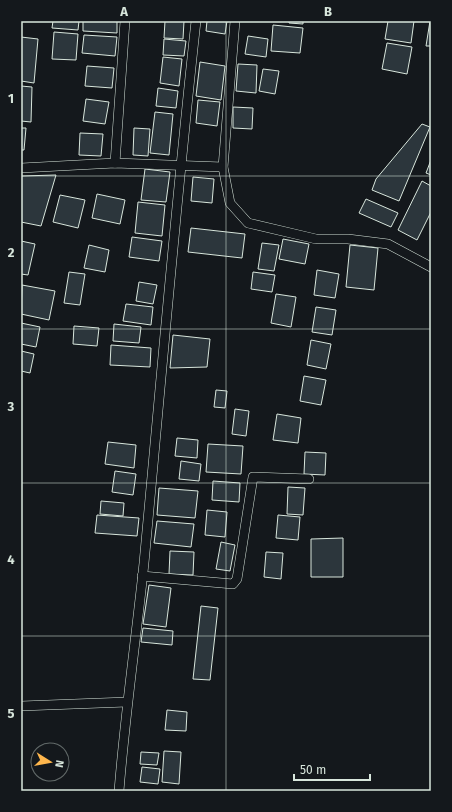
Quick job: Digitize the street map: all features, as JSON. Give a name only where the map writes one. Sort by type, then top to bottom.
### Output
[{"type":"street","points":[[115,163],[125,21]]},
{"type":"street","points":[[119,791],[127,702],[142,576],[180,167],[196,21]]},
{"type":"street","points":[[235,21],[223,167],[230,203],[248,223],[316,239],[348,239],[388,244],[431,267]]},
{"type":"street","points":[[21,168],[115,163],[180,167],[223,167]]},
{"type":"street","points":[[142,576],[233,584],[237,579],[253,477],[309,479]]},
{"type":"street","points":[[21,706],[127,702]]},
{"type":"building","points":[[53,21],[79,21],[78,30],[52,28]]},
{"type":"building","points":[[83,21],[117,21],[117,33],[83,31]]},
{"type":"building","points":[[165,21],[184,21],[183,39],[164,38]]},
{"type":"building","points":[[207,21],[227,21],[225,34],[206,31]]},
{"type":"building","points":[[289,21],[303,21],[303,24],[289,23]]},
{"type":"building","points":[[388,21],[414,21],[411,43],[385,39]]},
{"type":"building","points":[[430,21],[431,46],[426,46]]},
{"type":"building","points":[[273,25],[303,28],[300,53],[271,51]]},
{"type":"building","points":[[54,32],[78,34],[76,60],[52,59]]},
{"type":"building","points":[[84,35],[117,37],[115,56],[82,53]]},
{"type":"building","points":[[248,36],[268,39],[266,57],[245,54]]},
{"type":"building","points":[[21,37],[38,39],[34,83],[21,81]]},
{"type":"building","points":[[164,39],[186,41],[184,56],[163,55]]},
{"type":"building","points":[[387,43],[412,47],[407,74],[382,69]]},
{"type":"building","points":[[163,57],[182,59],[179,86],[160,83]]},
{"type":"building","points":[[200,62],[225,66],[221,100],[196,96]]},
{"type":"building","points":[[238,64],[257,65],[256,93],[236,91]]},
{"type":"building","points":[[87,66],[114,68],[112,88],[85,86]]},
{"type":"building","points":[[263,69],[279,71],[275,94],[259,91]]},
{"type":"building","points":[[21,86],[32,87],[31,122],[21,121]]},
{"type":"building","points":[[158,88],[178,91],[176,108],[156,106]]},
{"type":"building","points":[[86,99],[109,102],[105,124],[83,121]]},
{"type":"building","points":[[198,100],[220,102],[217,126],[196,123]]},
{"type":"building","points":[[233,107],[253,108],[252,129],[233,128]]},
{"type":"building","points":[[155,112],[173,114],[169,155],[150,153]]},
{"type":"building","points":[[422,124],[430,127],[399,201],[372,190],[376,179]]},
{"type":"building","points":[[21,128],[26,128],[24,150],[21,150]]},
{"type":"building","points":[[134,128],[150,129],[148,156],[133,155]]},
{"type":"building","points":[[80,133],[103,134],[101,156],[79,155]]},
{"type":"building","points":[[431,160],[431,175],[426,173]]},
{"type":"building","points":[[145,169],[170,172],[166,202],[141,200]]},
{"type":"building","points":[[56,175],[41,226],[21,222],[21,176]]},
{"type":"building","points":[[193,177],[214,179],[212,203],[191,201]]},
{"type":"building","points":[[422,181],[431,186],[431,212],[417,240],[398,230]]},
{"type":"building","points":[[97,194],[125,200],[120,224],[92,218]]},
{"type":"building","points":[[60,195],[85,200],[78,228],[53,222]]},
{"type":"building","points":[[366,199],[398,213],[391,227],[359,213]]},
{"type":"building","points":[[138,202],[165,205],[162,236],[135,233]]},
{"type":"building","points":[[191,228],[245,234],[242,258],[188,252]]},
{"type":"building","points":[[132,237],[162,241],[159,261],[129,257]]},
{"type":"building","points":[[283,239],[309,244],[305,264],[279,259]]},
{"type":"building","points":[[21,241],[35,244],[28,275],[21,274]]},
{"type":"building","points":[[262,243],[279,245],[274,271],[258,269]]},
{"type":"building","points":[[89,245],[109,250],[105,272],[84,268]]},
{"type":"building","points":[[350,245],[378,248],[374,290],[346,287]]},
{"type":"building","points":[[317,270],[339,274],[335,298],[314,295]]},
{"type":"building","points":[[69,272],[85,274],[80,305],[64,303]]},
{"type":"building","points":[[253,272],[275,275],[272,292],[251,289]]},
{"type":"building","points":[[139,282],[157,285],[153,304],[136,301]]},
{"type":"building","points":[[22,285],[55,291],[49,320],[21,314]]},
{"type":"building","points":[[276,294],[296,297],[291,327],[271,323]]},
{"type":"building","points":[[126,304],[153,307],[151,325],[123,321]]},
{"type":"building","points":[[316,307],[336,310],[332,335],[312,332]]},
{"type":"building","points":[[21,323],[40,327],[36,347],[21,344]]},
{"type":"building","points":[[114,324],[141,327],[139,343],[113,341]]},
{"type":"building","points":[[74,326],[99,328],[97,346],[73,344]]},
{"type":"building","points":[[173,335],[210,339],[207,367],[170,368]]},
{"type":"building","points":[[311,340],[331,344],[326,369],[307,365]]},
{"type":"building","points":[[111,345],[151,348],[150,367],[110,365]]},
{"type":"building","points":[[21,351],[34,354],[30,373],[21,371]]},
{"type":"building","points":[[304,376],[326,380],[321,405],[300,401]]},
{"type":"building","points":[[216,390],[227,391],[225,408],[214,407]]},
{"type":"building","points":[[235,409],[249,411],[246,436],[232,434]]},
{"type":"building","points":[[277,414],[301,418],[298,443],[273,440]]},
{"type":"building","points":[[177,438],[198,440],[197,458],[175,456]]},
{"type":"building","points":[[108,442],[136,445],[134,468],[105,464]]},
{"type":"building","points":[[208,444],[243,446],[241,474],[206,472]]},
{"type":"building","points":[[305,452],[326,453],[325,475],[304,474]]},
{"type":"building","points":[[181,461],[201,464],[199,481],[179,479]]},
{"type":"building","points":[[115,471],[136,474],[133,495],[112,492]]},
{"type":"building","points":[[213,481],[240,483],[239,502],[212,500]]},
{"type":"building","points":[[288,487],[305,488],[303,515],[287,514]]},
{"type":"building","points":[[159,488],[198,491],[195,518],[157,515]]},
{"type":"building","points":[[101,501],[124,503],[123,516],[100,514]]},
{"type":"building","points":[[207,510],[227,512],[225,537],[205,535]]},
{"type":"building","points":[[97,515],[139,518],[137,536],[95,533]]},
{"type":"building","points":[[278,515],[300,517],[298,540],[276,538]]},
{"type":"building","points":[[157,521],[194,524],[191,547],[154,543]]},
{"type":"building","points":[[343,538],[343,577],[311,577],[311,539]]},
{"type":"building","points":[[221,542],[235,545],[230,571],[216,569]]},
{"type":"building","points":[[170,551],[194,552],[193,575],[169,574]]},
{"type":"building","points":[[266,552],[283,553],[281,579],[264,577]]},
{"type":"building","points":[[149,585],[171,588],[166,627],[143,624]]},
{"type":"building","points":[[201,606],[218,608],[210,680],[193,679]]},
{"type":"building","points":[[143,628],[173,631],[172,645],[141,642]]},
{"type":"building","points":[[167,710],[187,712],[186,731],[165,730]]},
{"type":"building","points":[[164,751],[181,752],[179,784],[162,782]]},
{"type":"building","points":[[141,752],[159,753],[157,765],[140,764]]},
{"type":"building","points":[[142,767],[160,769],[158,784],[140,782]]}]
